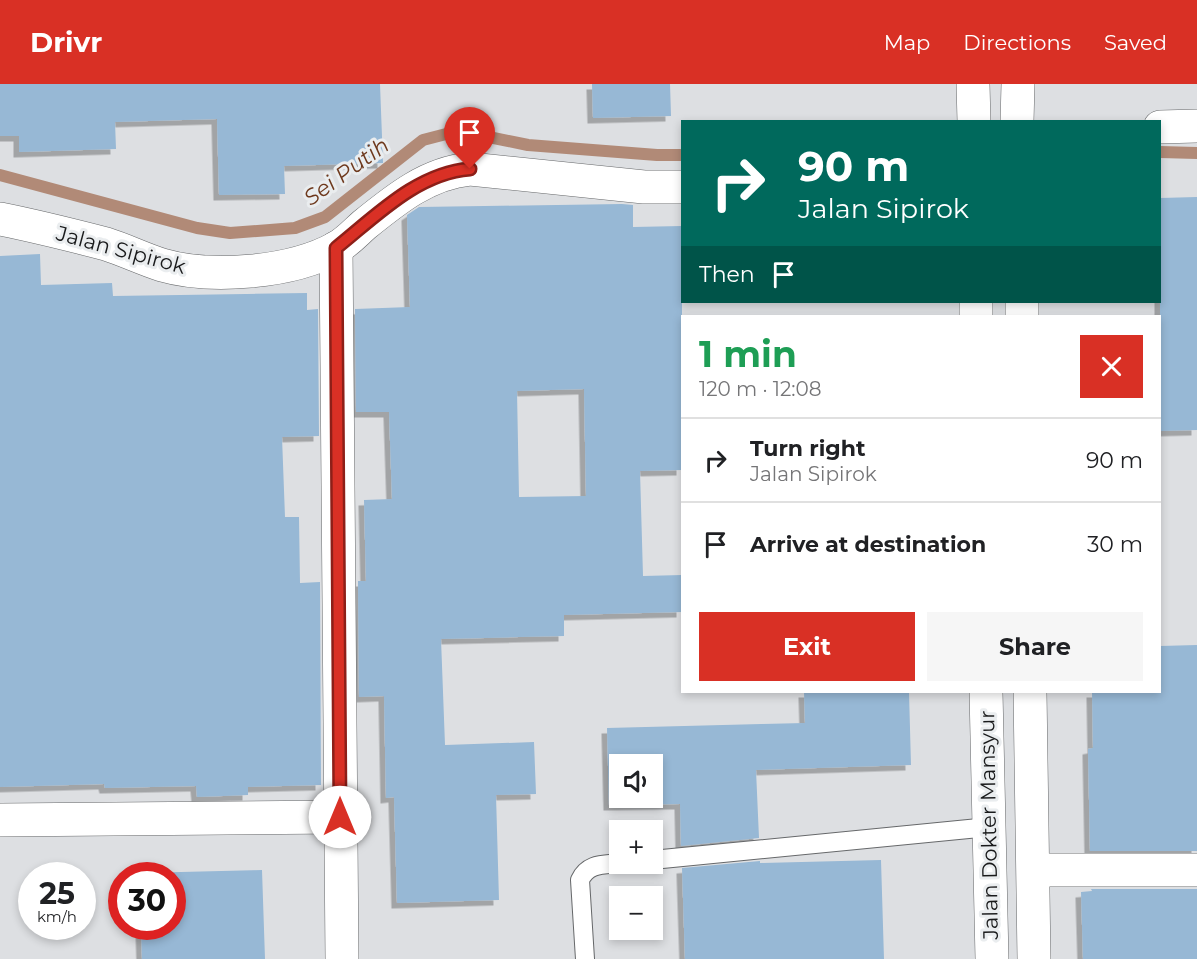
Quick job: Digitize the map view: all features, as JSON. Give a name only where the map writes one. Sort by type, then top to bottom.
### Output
[{"type":"street","points":[[973,84],[974,120]]},
{"type":"street","points":[[1017,120],[1018,84]]},
{"type":"street","points":[[1161,127],[1197,126]]},
{"type":"street","name":"Jalan Sipirok","points":[[0,219],[108,245],[164,265],[213,272],[257,271],[306,260],[336,248],[411,189],[436,176],[452,171],[470,169],[644,187],[681,188]]},
{"type":"street","points":[[336,248],[342,959]]},
{"type":"street","name":"Jalan Dokter Mansyur","points":[[986,693],[992,959]]},
{"type":"street","name":"Jalan Dokter Mansyur","points":[[1030,693],[1034,959]]},
{"type":"street","points":[[0,820],[340,817]]},
{"type":"street","points":[[1034,870],[1197,870]]},
{"type":"lane","points":[[663,859],[989,827]]},
{"type":"lane","points":[[585,959],[580,880],[584,871],[591,866],[609,864]]},
{"type":"building","points":[[0,84],[380,84],[383,163],[284,166],[285,194],[219,195],[217,119],[115,122],[116,149],[19,152],[19,136],[0,136]]},
{"type":"building","points":[[592,84],[670,84],[671,116],[593,118]]},
{"type":"building","points":[[1197,197],[1197,430],[1161,431],[1161,198]]},
{"type":"building","points":[[622,204],[633,205],[633,227],[681,226],[681,470],[640,471],[643,576],[681,575],[681,612],[564,615],[564,636],[441,639],[445,745],[534,742],[536,794],[496,795],[499,900],[397,903],[394,797],[386,798],[384,696],[359,697],[358,581],[366,581],[364,500],[392,499],[389,412],[356,412],[355,309],[410,307],[407,215],[419,207]],"holes":[[[584,389],[586,496],[519,497],[517,391]]]},
{"type":"building","points":[[40,254],[41,285],[112,283],[113,296],[307,293],[307,310],[318,309],[319,436],[282,437],[285,517],[299,517],[300,583],[320,582],[321,785],[248,787],[248,795],[197,797],[196,786],[105,788],[104,784],[0,787],[0,256]]},
{"type":"building","points":[[1197,645],[1197,851],[1090,851],[1088,749],[1093,748],[1092,693],[1161,693],[1161,646]]},
{"type":"building","points":[[804,693],[909,693],[911,765],[756,770],[759,838],[681,846],[680,804],[663,804],[663,754],[609,754],[609,805],[607,728],[805,723]]},
{"type":"building","points":[[881,860],[884,959],[685,959],[682,868],[760,861],[760,863]]},
{"type":"building","points":[[262,870],[265,959],[142,959],[141,940],[186,940],[186,872]]},
{"type":"building","points":[[1091,889],[1197,889],[1197,959],[1083,959],[1081,892],[1092,891]]},
{"type":"waterway","name":"Sei Putih","points":[[0,175],[197,228],[230,233],[295,228],[325,217],[423,140],[450,133],[479,135],[528,145],[681,155]]},
{"type":"waterway","name":"Sei Putih","points":[[1161,152],[1197,153]]},
{"type":"route","points":[[340,817],[336,248],[411,189],[436,176],[470,169]]}]
